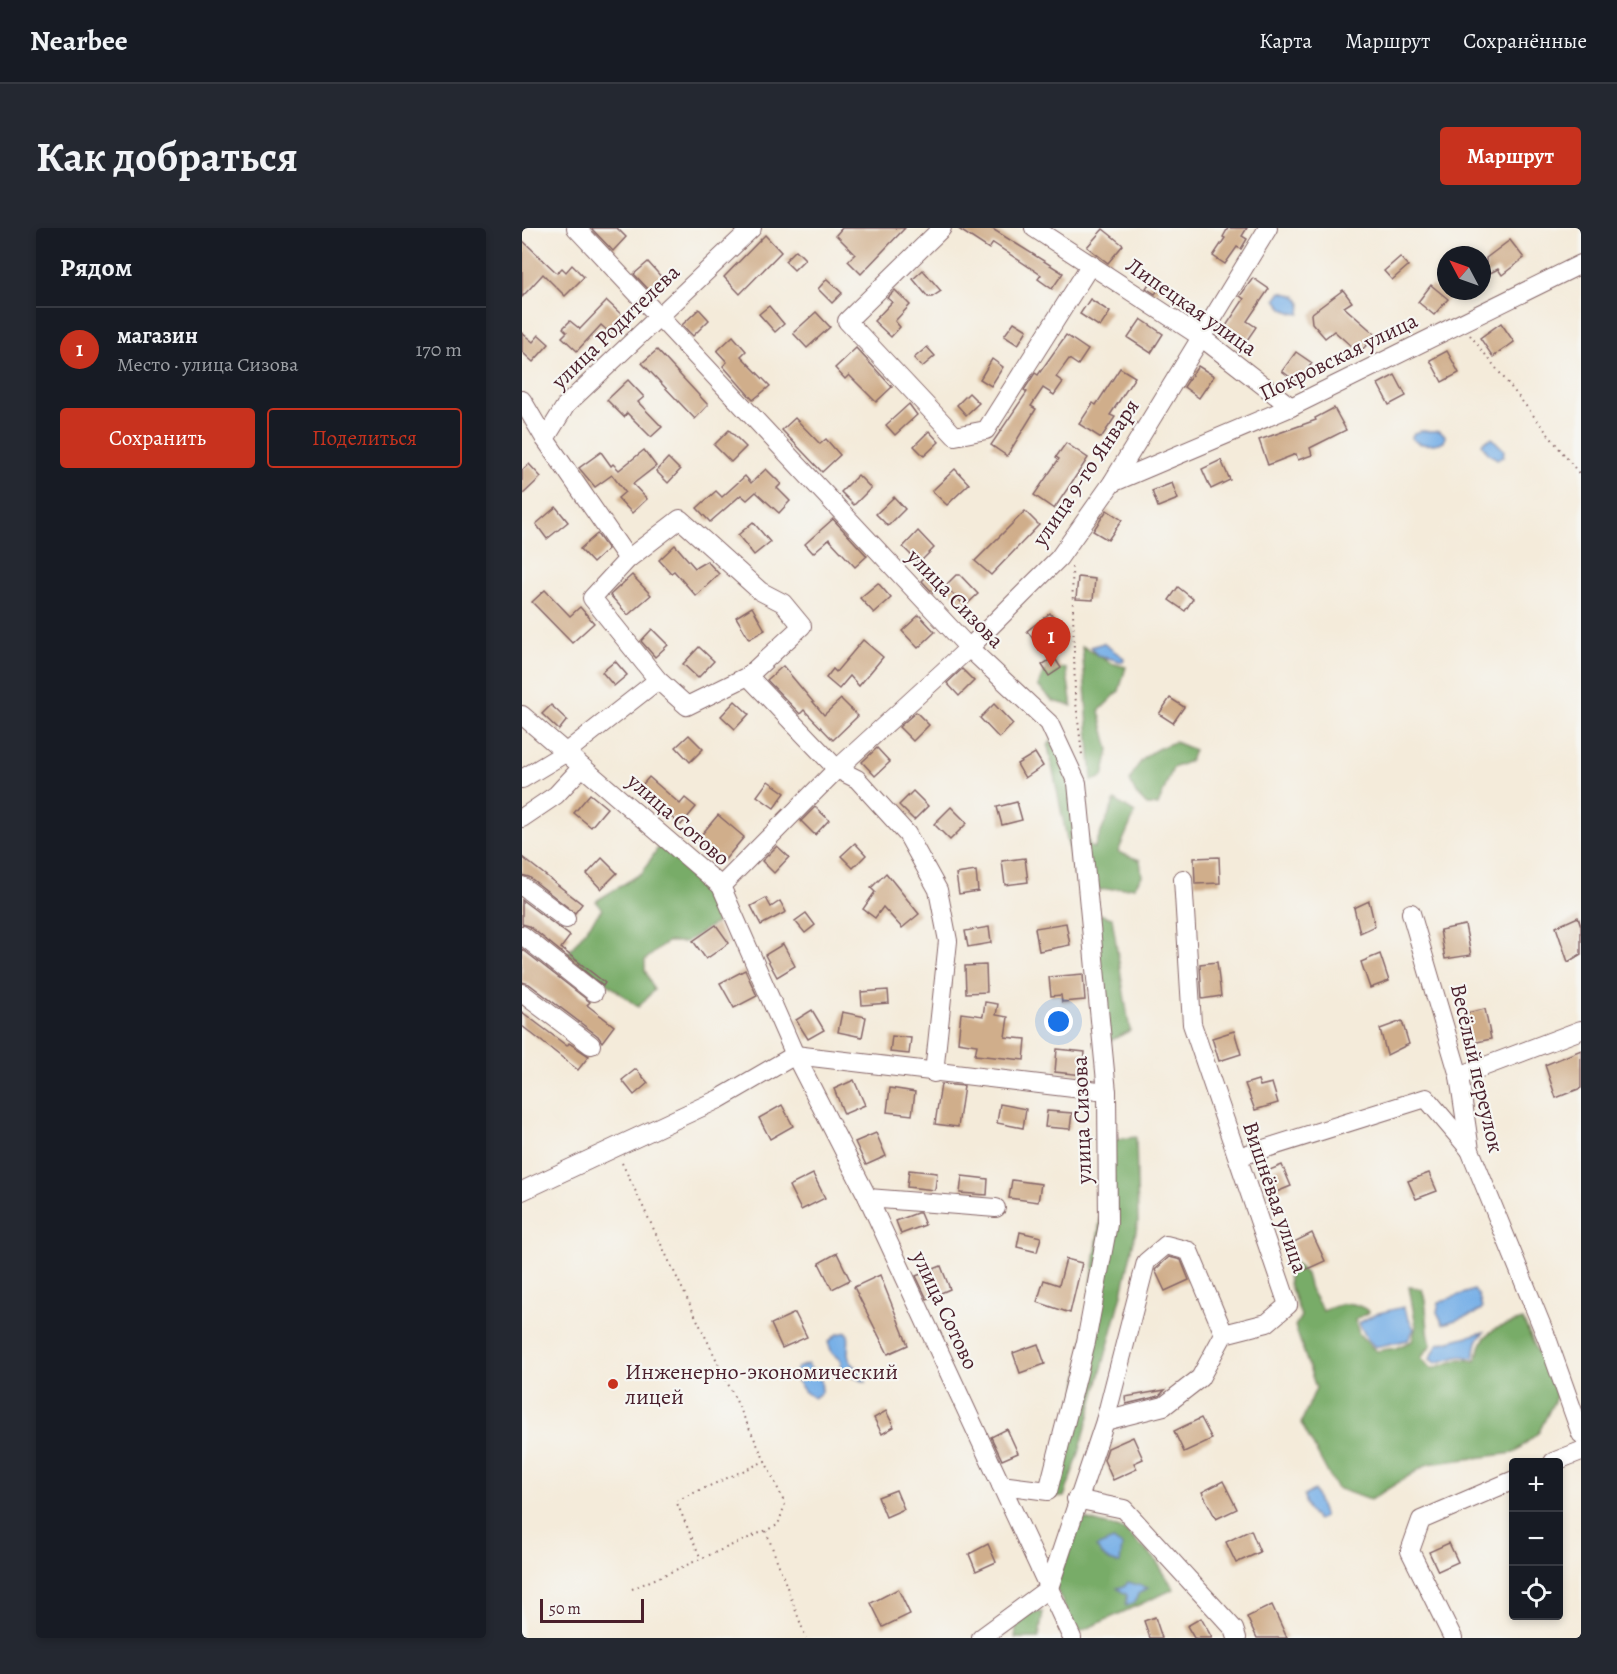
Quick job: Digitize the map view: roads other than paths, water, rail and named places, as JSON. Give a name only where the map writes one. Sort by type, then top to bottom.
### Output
[{"type":"street","name":"улица Сизова","points":[[576,228],[969,648],[1049,723],[1077,783],[1107,1092],[1108,1224],[1086,1342],[1048,1491],[1001,1485]]},
{"type":"street","name":"улица Родителева","points":[[545,439],[566,405],[752,228]]},
{"type":"street","points":[[942,228],[847,321],[955,436],[986,430],[1090,264]]},
{"type":"street","name":"Липецкая улица","points":[[1034,228],[1201,337],[1291,407]]},
{"type":"street","name":"улица 9-го Января","points":[[721,886],[837,769],[969,648],[1059,558],[1112,483],[1268,228]]},
{"type":"street","name":"Покровская улица","points":[[1112,483],[1291,407],[1581,264]]},
{"type":"street","points":[[522,400],[545,439],[628,559]]},
{"type":"street","points":[[680,519],[760,591],[783,603],[802,626],[748,676],[687,706],[658,680],[592,598],[628,559],[680,519]]},
{"type":"street","points":[[748,676],[837,769],[857,779],[907,834],[938,890],[948,941],[934,1073]]},
{"type":"street","points":[[522,779],[565,753],[658,680]]},
{"type":"street","name":"улица Сотово","points":[[522,715],[721,886],[795,1055],[868,1198],[1072,1638]]},
{"type":"street","points":[[522,818],[556,795],[582,767]]},
{"type":"street","name":"Вишнёвая улица","points":[[1183,879],[1192,1024],[1288,1305],[1267,1323],[1224,1334]]},
{"type":"street","points":[[522,886],[566,919]]},
{"type":"street","name":"Весёлый переулок","points":[[1411,914],[1459,1076],[1470,1150],[1548,1341],[1581,1434]]},
{"type":"street","points":[[522,935],[594,992]]},
{"type":"street","points":[[522,993],[591,1045]]},
{"type":"street","points":[[1459,1076],[1581,1030]]},
{"type":"street","points":[[522,1191],[719,1099],[795,1055],[1107,1092]]},
{"type":"street","points":[[1238,1157],[1426,1098],[1470,1150]]},
{"type":"street","points":[[868,1198],[996,1208]]},
{"type":"street","points":[[986,1635],[1049,1588],[1076,1499],[1104,1421],[1146,1262],[1166,1245],[1189,1251],[1224,1334],[1200,1378],[1164,1406],[1104,1421]]},
{"type":"street","points":[[1563,1458],[1581,1451]]},
{"type":"street","points":[[1453,1638],[1410,1551],[1421,1520],[1509,1482]]},
{"type":"street","points":[[1076,1499],[1124,1509],[1234,1629],[1238,1638]]},
{"type":"water","points":[[1281,292],[1296,296],[1301,303],[1300,314],[1286,310],[1281,305],[1276,299]]},
{"type":"water","points":[[1439,431],[1445,435],[1444,442],[1418,443],[1411,438],[1414,433]]},
{"type":"water","points":[[1492,438],[1504,450],[1503,457],[1497,459],[1487,452],[1482,444]]},
{"type":"water","points":[[1103,643],[1124,658],[1123,662],[1097,655],[1091,647]]},
{"type":"water","points":[[1474,1290],[1479,1296],[1482,1309],[1443,1324],[1437,1312],[1439,1302]]},
{"type":"water","points":[[1403,1307],[1414,1329],[1408,1340],[1375,1347],[1367,1339],[1359,1323],[1375,1314]]},
{"type":"water","points":[[847,1332],[849,1358],[862,1373],[866,1382],[841,1372],[841,1361],[832,1353],[828,1342],[837,1334]]},
{"type":"water","points":[[1484,1332],[1477,1341],[1474,1358],[1461,1356],[1435,1363],[1430,1359],[1438,1344]]},
{"type":"water","points":[[807,1364],[821,1380],[822,1392],[814,1398],[805,1392],[793,1376],[797,1368]]},
{"type":"water","points":[[1314,1490],[1324,1517],[1318,1520],[1308,1510],[1304,1496]]},
{"type":"water","points":[[1113,1540],[1122,1546],[1120,1563],[1109,1561],[1096,1547]]},
{"type":"water","points":[[1128,1582],[1148,1588],[1138,1594],[1135,1602],[1126,1606],[1127,1595],[1117,1588],[1125,1586]]},
{"type":"place","name":"магазин","points":[[1051,667]]},
{"type":"place","name":"Инженерно-экономический лицей","points":[[613,1384]]}]
